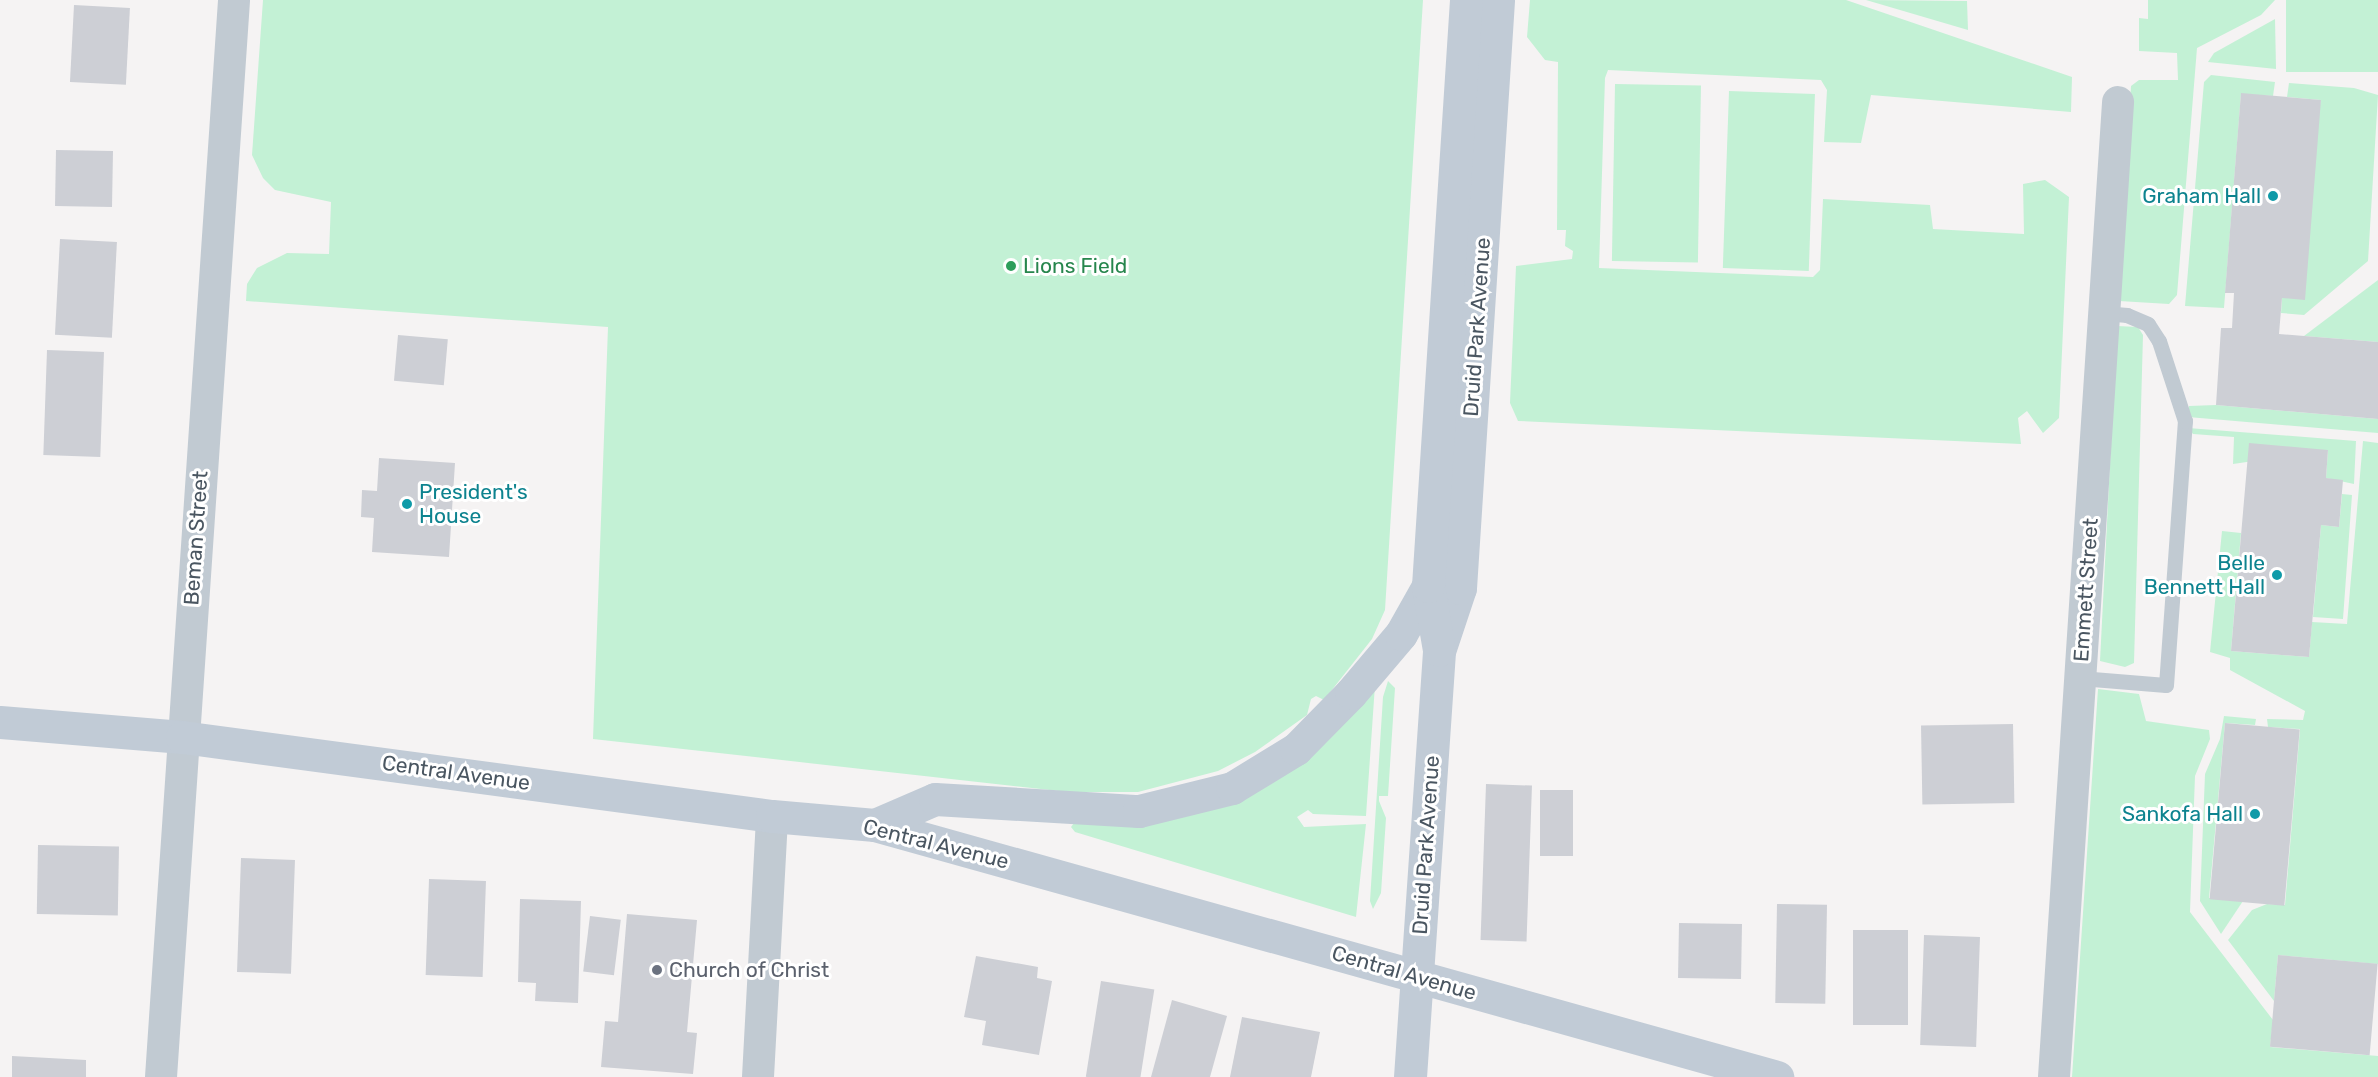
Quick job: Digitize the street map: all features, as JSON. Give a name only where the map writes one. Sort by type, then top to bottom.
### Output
[{"type":"main road","name":"Druid Park Avenue","points":[[1410,1077],[1439,650],[1428,586],[1466,0]]},
{"type":"main road","name":"Druid Park Avenue","points":[[1439,650],[1460,588],[1498,0]]},
{"type":"main road","points":[[874,825],[935,799],[1139,811],[1232,789],[1296,749],[1351,693],[1401,634],[1428,586]]},
{"type":"main road","name":"Central Avenue","points":[[0,722],[182,737],[772,816],[874,825],[1777,1077]]},
{"type":"street","name":"Beman Street","points":[[161,1077],[182,737],[234,0]]},
{"type":"street","name":"Emmett Street","points":[[2054,1077],[2118,102]]},
{"type":"street","points":[[758,1077],[772,816]]},
{"type":"lane","points":[[2080,678],[2166,685],[2185,421],[2159,340],[2148,324],[2127,315],[2104,313]]},
{"type":"green space","points":[[263,0],[1423,0],[1385,610],[1372,639],[1324,700],[1316,696],[1311,699],[1307,715],[1255,752],[1218,771],[1138,792],[1068,792],[593,739],[608,327],[246,301],[247,284],[257,268],[287,253],[329,254],[331,202],[275,190],[263,178],[252,155]]},
{"type":"green space","points":[[1530,0],[1846,0],[2072,77],[2071,112],[1871,95],[1861,143],[1824,142],[1827,90],[1821,80],[1608,70],[1605,78],[1599,268],[1813,277],[1820,270],[1823,199],[1930,205],[1933,229],[2024,234],[2023,184],[2045,180],[2069,197],[2059,418],[2043,433],[2027,411],[2018,418],[2021,444],[1518,421],[1510,403],[1516,266],[1572,259],[1573,251],[1565,246],[1566,230],[1557,230],[1558,62],[1545,60],[1527,37]]},
{"type":"green space","points":[[1866,0],[1967,1],[1968,30]]},
{"type":"green space","points":[[2148,0],[2275,0],[2261,15],[2197,48],[2177,295],[2169,304],[2119,301],[2131,86],[2139,80],[2178,80],[2177,53],[2139,51],[2139,18],[2148,19]]},
{"type":"green space","points":[[2286,0],[2378,0],[2378,72],[2286,72]]},
{"type":"green space","points":[[2275,19],[2276,69],[2208,62],[2214,53]]},
{"type":"green space","points":[[2211,75],[2275,82],[2273,96],[2241,94],[2224,308],[2185,306],[2204,82]]},
{"type":"green space","points":[[2289,83],[2354,88],[2378,95],[2368,261],[2304,315],[2281,313],[2282,298],[2321,100],[2287,97]]},
{"type":"green space","points":[[1615,84],[1701,86],[1698,262],[1612,261]]},
{"type":"green space","points":[[1729,91],[1815,94],[1809,271],[1723,268]]},
{"type":"green space","points":[[2378,280],[2378,342],[2304,336]]},
{"type":"green space","points":[[2117,326],[2138,327],[2143,335],[2134,663],[2125,667],[2100,661]]},
{"type":"green space","points":[[2216,405],[2378,419],[2378,433],[2188,417],[2189,406]]},
{"type":"green space","points":[[2188,428],[2356,441],[2354,484],[2326,478],[2328,450],[2233,464],[2234,437],[2193,434]]},
{"type":"green space","points":[[2363,441],[2378,443],[2378,964],[2278,955],[2274,1001],[2228,940],[2252,910],[2267,904],[2285,905],[2300,729],[2268,727],[2267,719],[2303,720],[2305,711],[2230,670],[2230,658],[2210,652],[2222,531],[2241,533],[2231,651],[2309,657],[2312,622],[2347,624]]},
{"type":"green space","points":[[2342,494],[2352,495],[2343,619],[2313,617],[2321,525],[2339,527]]},
{"type":"green space","points":[[1388,681],[1395,688],[1388,796],[1379,796],[1386,818],[1381,893],[1373,909],[1370,901],[1383,697]]},
{"type":"green space","points":[[1375,685],[1366,816],[1313,814],[1308,810],[1297,817],[1304,827],[1366,824],[1356,917],[1075,832],[1071,827],[1074,823],[1149,821]]},
{"type":"green space","points":[[2098,689],[2139,694],[2146,721],[2209,730],[2210,739],[2195,776],[2190,912],[2273,1020],[2270,1047],[2378,1056],[2378,1077],[2072,1077]]},
{"type":"green space","points":[[2224,716],[2256,719],[2255,725],[2225,723],[2209,898],[2243,901],[2221,934],[2200,901],[2205,774],[2220,739]]},
{"type":"building","points":[[74,5],[130,8],[126,85],[70,82]]},
{"type":"building","name":"Graham Hall","points":[[2241,93],[2321,100],[2305,300],[2282,298],[2279,334],[2378,342],[2378,419],[2216,405],[2221,328],[2232,328],[2234,293],[2225,293]]},
{"type":"building","points":[[56,150],[113,151],[112,207],[55,206]]},
{"type":"building","points":[[60,239],[117,242],[112,338],[55,335]]},
{"type":"building","points":[[398,335],[448,339],[444,385],[394,381]]},
{"type":"building","points":[[47,350],[104,352],[100,457],[43,455]]},
{"type":"building","name":"Belle Bennett Hall","points":[[2249,443],[2328,450],[2326,478],[2343,480],[2339,527],[2321,525],[2309,657],[2231,651]]},
{"type":"building","name":"President's House","points":[[379,458],[455,463],[449,557],[372,552],[374,518],[361,517],[362,490],[377,491]]},
{"type":"building","name":"Sankofa Hall","points":[[2225,723],[2300,730],[2284,906],[2210,899]]},
{"type":"building","points":[[2013,724],[2014,803],[1922,805],[1921,726]]},
{"type":"building","points":[[1486,784],[1532,786],[1527,942],[1481,940]]},
{"type":"building","points":[[1540,790],[1573,790],[1573,856],[1540,856]]},
{"type":"building","points":[[38,845],[119,846],[118,915],[37,914]]},
{"type":"building","points":[[241,858],[295,860],[291,974],[237,972]]},
{"type":"building","points":[[429,879],[486,881],[483,977],[426,975]]},
{"type":"building","points":[[520,899],[581,901],[578,1003],[535,1001],[536,983],[518,982]]},
{"type":"building","points":[[1777,904],[1827,905],[1825,1004],[1775,1003]]},
{"type":"building","name":"Church of Christ","points":[[627,914],[697,920],[687,1032],[697,1033],[693,1074],[601,1067],[605,1021],[618,1022]]},
{"type":"building","points":[[590,916],[621,920],[614,975],[583,972]]},
{"type":"building","points":[[1679,923],[1742,924],[1741,979],[1678,978]]},
{"type":"building","points":[[1853,930],[1908,930],[1908,1025],[1853,1025]]},
{"type":"building","points":[[1924,935],[1980,937],[1976,1047],[1920,1045]]},
{"type":"building","points":[[2278,955],[2378,964],[2370,1055],[2270,1047]]},
{"type":"building","points":[[976,956],[1038,967],[1037,978],[1052,981],[1039,1055],[982,1045],[986,1021],[964,1017]]},
{"type":"building","points":[[1101,981],[1154,989],[1140,1077],[1086,1077]]},
{"type":"building","points":[[1172,1000],[1227,1016],[1210,1077],[1151,1077]]},
{"type":"building","points":[[1242,1017],[1320,1032],[1311,1077],[1230,1077]]},
{"type":"building","points":[[12,1056],[86,1060],[86,1077],[12,1077]]},
{"type":"place","name":"Graham Hall","points":[[2273,196]]},
{"type":"place","name":"Lions Field","points":[[1011,266]]},
{"type":"place","name":"President's House","points":[[407,504]]},
{"type":"place","name":"Belle Bennett Hall","points":[[2277,575]]},
{"type":"place","name":"Sankofa Hall","points":[[2255,814]]},
{"type":"place","name":"Church of Christ","points":[[657,970]]}]
